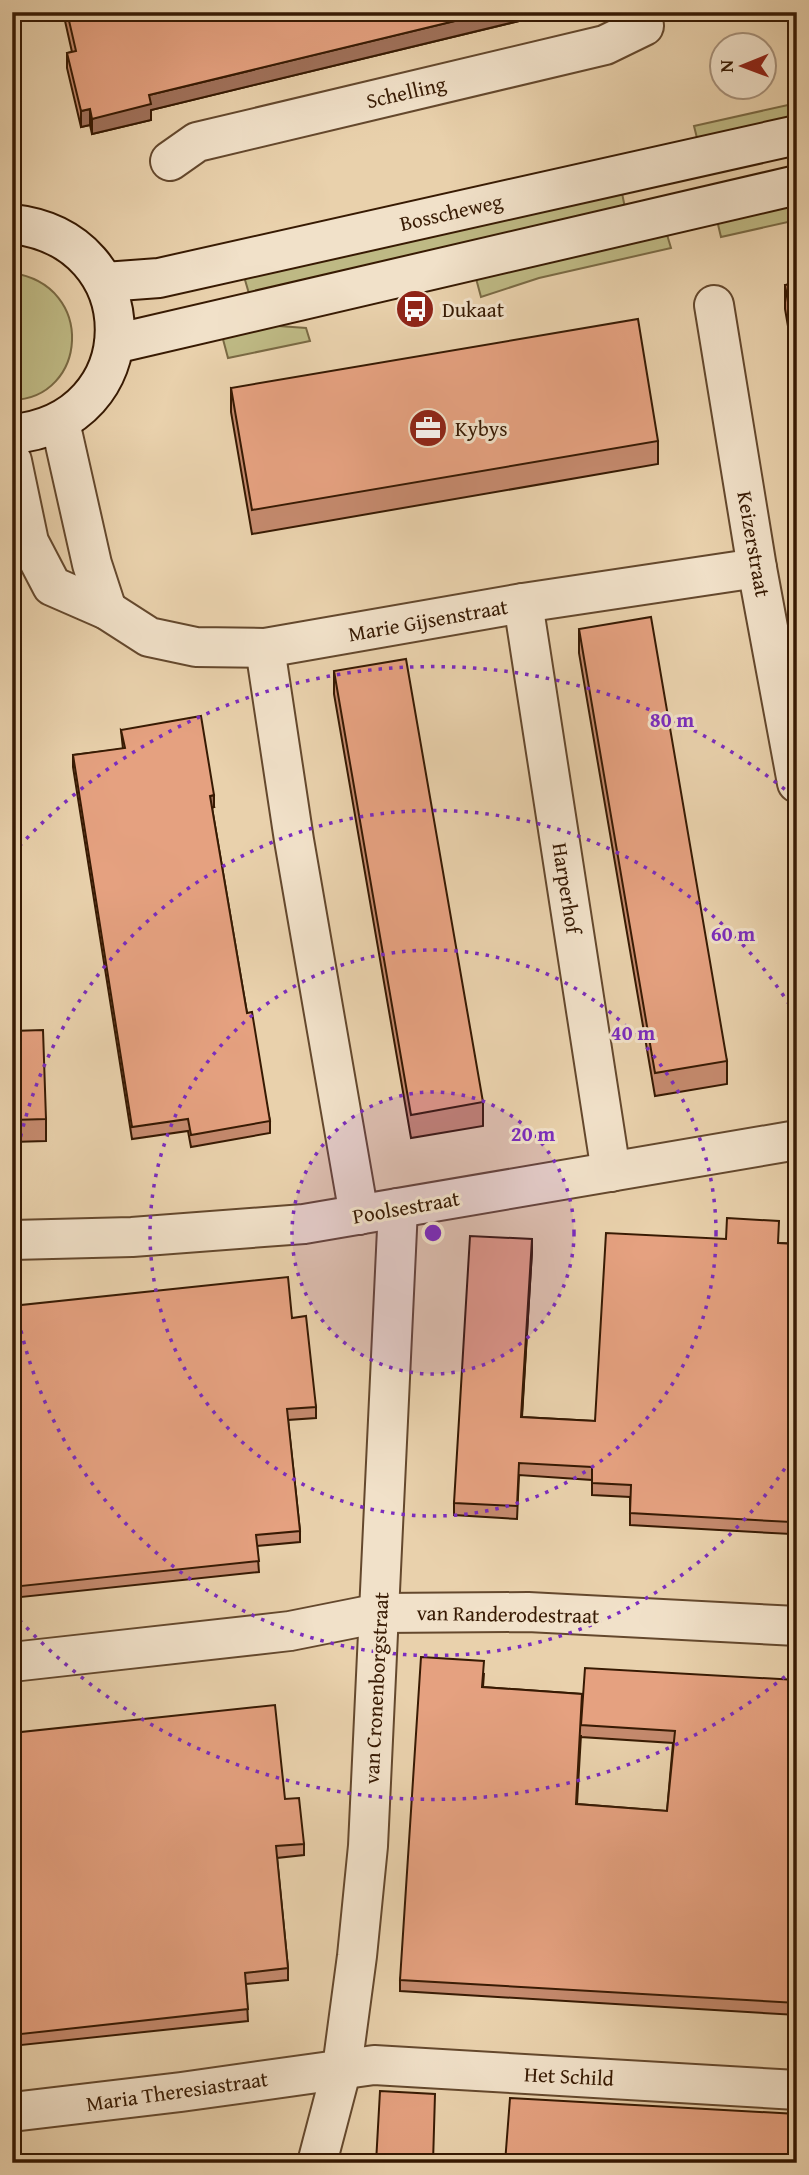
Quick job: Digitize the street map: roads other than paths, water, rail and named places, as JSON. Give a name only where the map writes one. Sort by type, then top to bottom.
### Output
[{"type":"street","name":"Schelling","points":[[170,161],[197,142],[605,44],[643,19]]},
{"type":"street","name":"Bosscheweg","points":[[105,282],[159,278],[797,135]]},
{"type":"street","points":[[114,344],[797,185]]},
{"type":"street","points":[[12,224],[34,226],[75,246],[92,263],[105,282],[114,312],[114,344],[105,376],[86,402],[60,422],[34,432],[12,434]]},
{"type":"street","name":"Keizerstraat","points":[[714,305],[757,568],[797,783]]},
{"type":"street","points":[[60,422],[92,564],[107,610]]},
{"type":"street","name":"Marie Gijsenstraat","points":[[12,461],[29,542],[52,586],[107,610],[149,637],[196,647],[265,648],[523,603],[757,568]]},
{"type":"street","name":"Harperhof","points":[[523,603],[611,1172]]},
{"type":"street","points":[[265,648],[294,840],[359,1215]]},
{"type":"street","name":"Poolsestraat","points":[[12,1240],[146,1236],[304,1224],[797,1140]]},
{"type":"street","name":"van Cronenborgstraat","points":[[317,2163],[342,2068],[368,1846],[398,1208]]},
{"type":"street","name":"van Randerodestraat","points":[[12,1662],[290,1631],[380,1613],[528,1612],[797,1626]]},
{"type":"street","name":"Het Schild","points":[[342,2068],[374,2065],[797,2090]]},
{"type":"street","name":"Maria Theresiastraat","points":[[12,2112],[181,2092],[342,2068]]},
{"type":"place","name":"Dukaat","points":[[415,309]]},
{"type":"place","name":"Kybys","points":[[428,428]]}]
